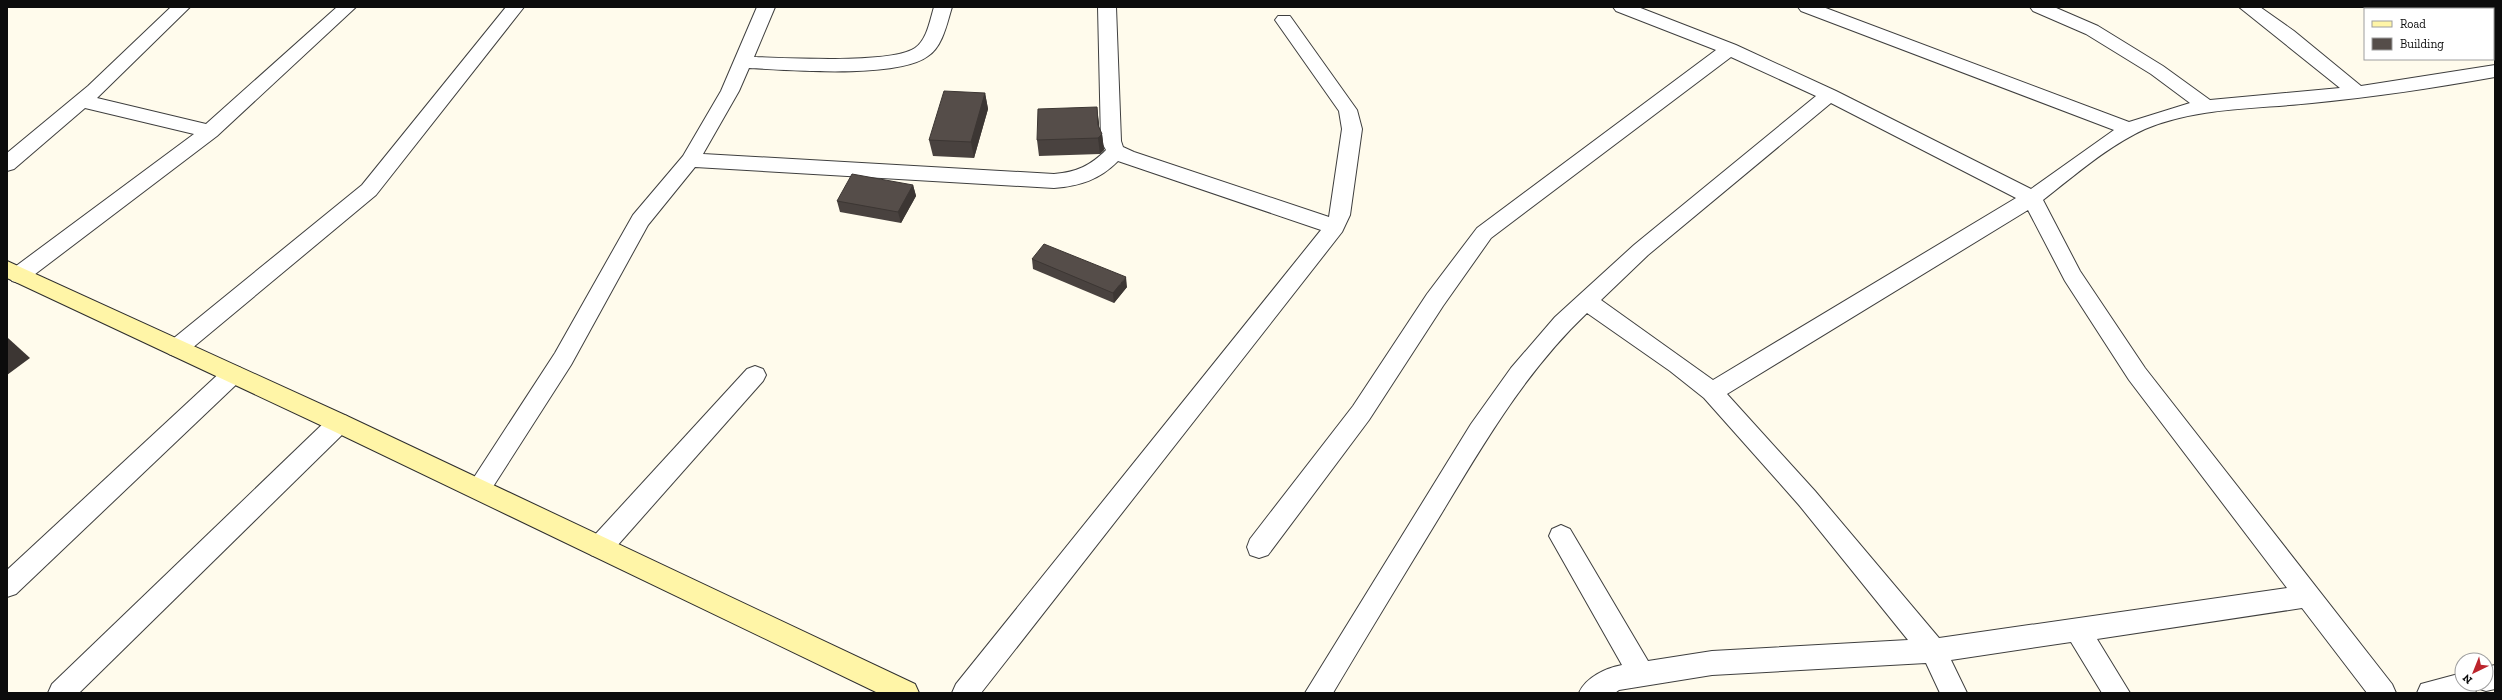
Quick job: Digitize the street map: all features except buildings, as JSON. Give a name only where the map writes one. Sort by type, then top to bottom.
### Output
[{"type":"street","points":[[7,164],[82,102],[181,7]]},
{"type":"street","points":[[347,7],[210,132],[13,272],[479,489],[906,693]]},
{"type":"street","points":[[177,348],[369,190],[392,165],[515,7]]},
{"type":"street","points":[[479,489],[562,359],[640,220],[690,160],[730,91],[766,7]]},
{"type":"street","points":[[743,62],[845,65],[910,58],[921,53],[930,43],[943,7]]},
{"type":"street","points":[[1107,7],[1111,141],[1116,151],[1127,157],[1335,227]]},
{"type":"street","points":[[1622,7],[1730,49],[1829,95],[1990,174],[2032,198],[2072,275],[2137,374],[2383,693]]},
{"type":"street","points":[[1807,7],[2130,129]]},
{"type":"street","points":[[2039,7],[2092,30],[2157,70],[2206,106]]},
{"type":"street","points":[[2248,7],[2288,35],[2358,93]]},
{"type":"street","points":[[965,693],[1335,227],[1340,215],[1352,129],[1348,110],[1284,20]]},
{"type":"street","points":[[1258,547],[1360,413],[1435,300],[1484,233],[1730,49]]},
{"type":"street","points":[[1712,392],[2032,198],[2076,164],[2130,129],[2166,116],[2206,106],[2287,101],[2358,93],[2435,82],[2495,71]]},
{"type":"street","points":[[1318,693],[1479,431],[1520,374],[1563,323],[1641,250],[1829,95]]},
{"type":"street","points":[[82,102],[210,132]]},
{"type":"street","points":[[690,160],[1054,181],[1077,180],[1096,172],[1116,151]]},
{"type":"street","points":[[1586,301],[1678,365],[1712,392],[1807,498],[1934,651],[1954,693]]},
{"type":"street","points":[[7,586],[234,374]]},
{"type":"street","points":[[600,547],[755,375]]},
{"type":"street","points":[[61,693],[339,423]]},
{"type":"street","points":[[1561,536],[1642,675]]},
{"type":"street","points":[[1592,693],[1614,679],[1712,663],[1934,651],[2307,596]]},
{"type":"street","points":[[2077,630],[2117,693]]},
{"type":"street","points":[[2430,693],[2454,687]]}]
